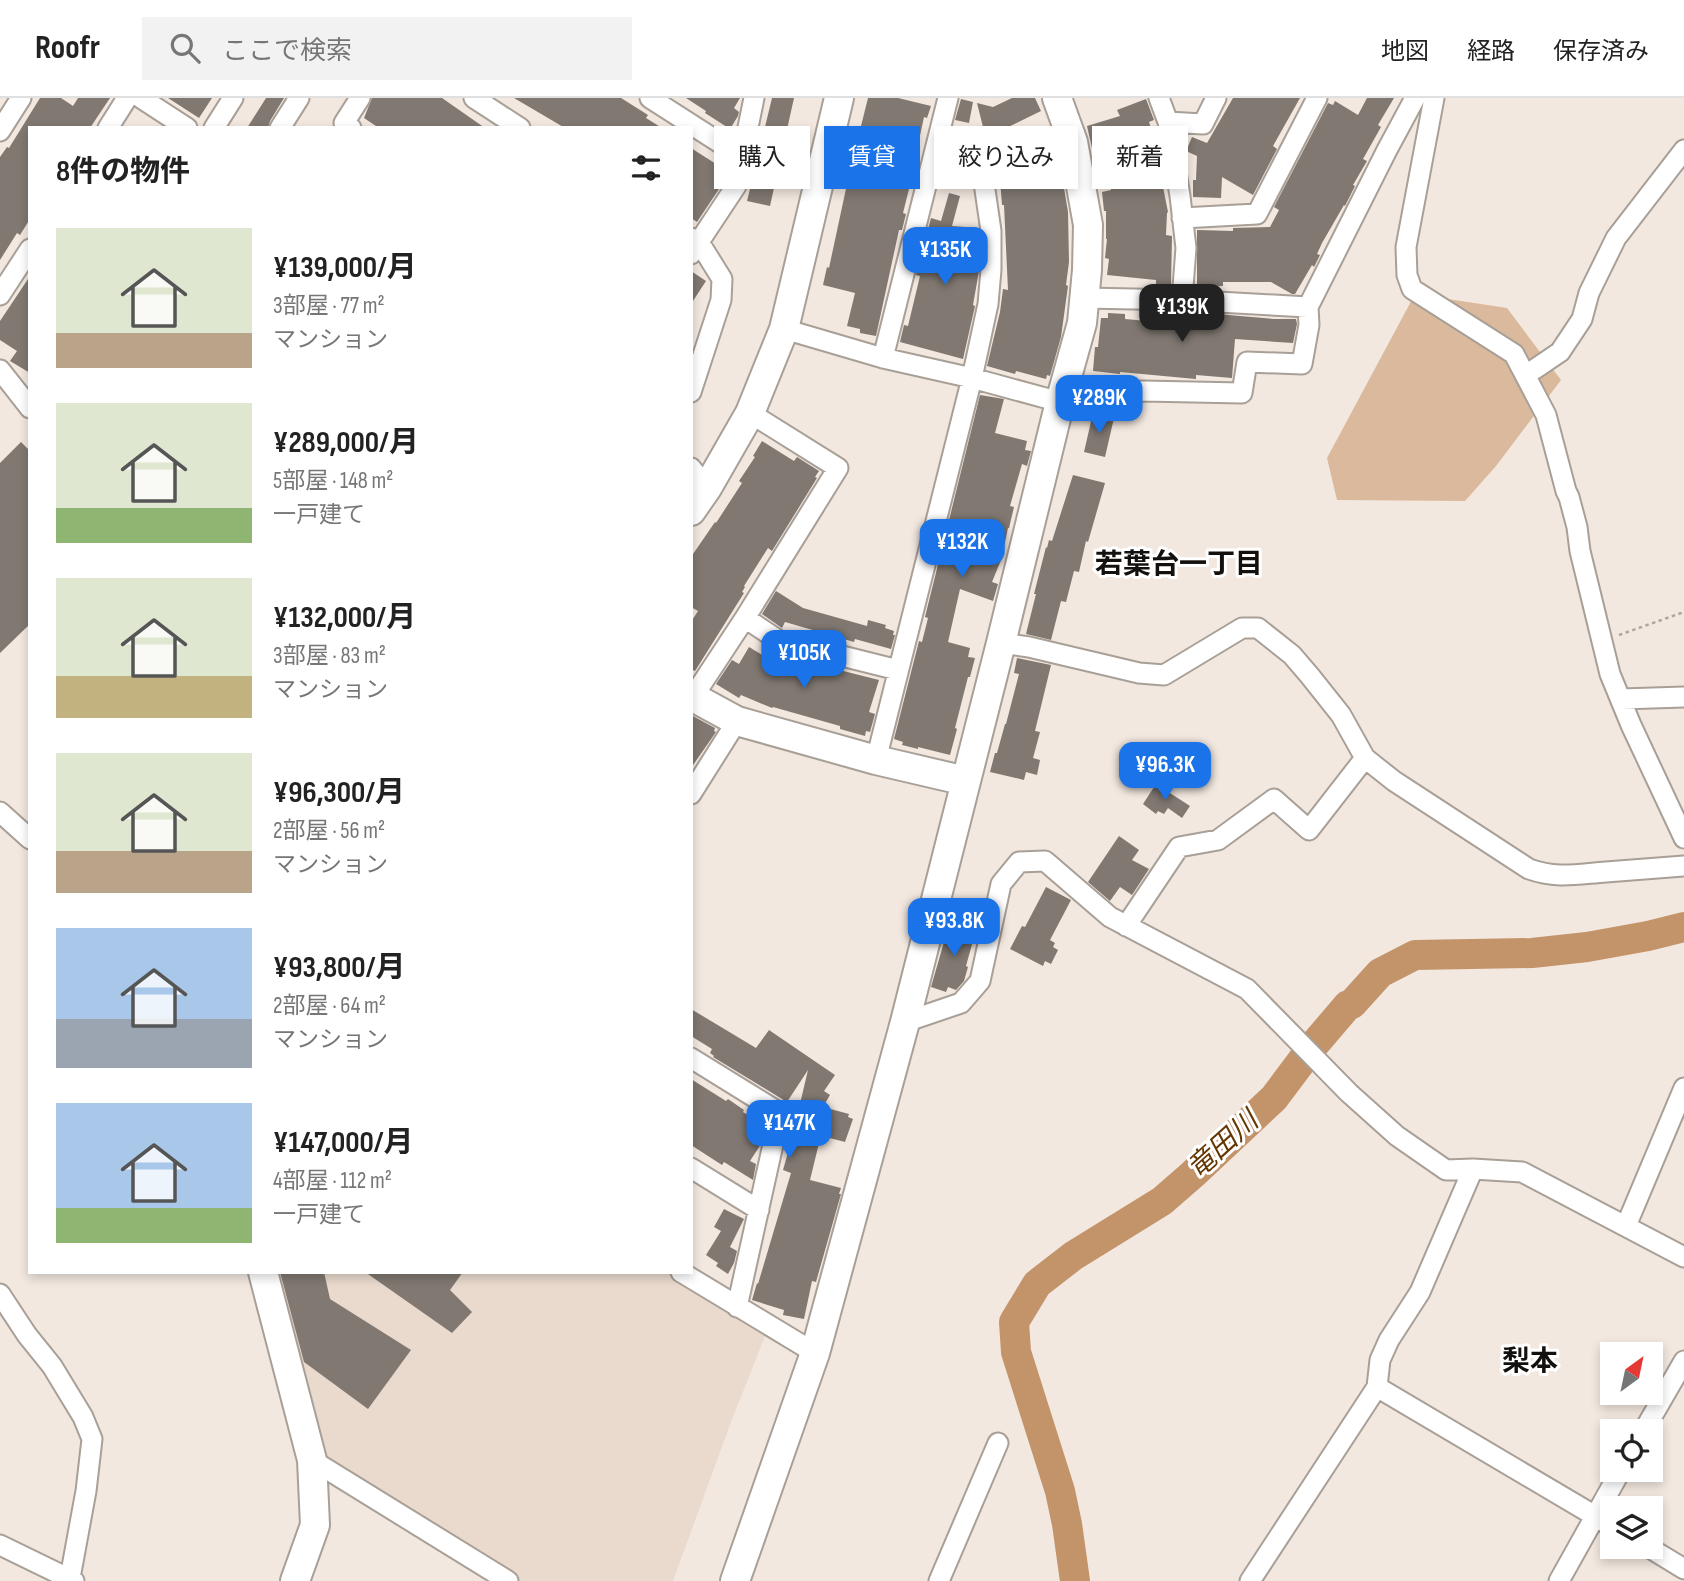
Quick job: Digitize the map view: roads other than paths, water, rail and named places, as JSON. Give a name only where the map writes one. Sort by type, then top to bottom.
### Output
[{"type":"street","points":[[0,131],[21,98]]},
{"type":"street","points":[[109,126],[127,98]]},
{"type":"street","points":[[141,98],[184,126]]},
{"type":"street","points":[[215,126],[233,98]]},
{"type":"street","points":[[281,126],[299,98]]},
{"type":"street","points":[[348,126],[344,123],[360,98]]},
{"type":"street","points":[[474,98],[517,126]]},
{"type":"street","points":[[650,98],[714,139]]},
{"type":"street","points":[[748,126],[754,98]]},
{"type":"street","points":[[693,503],[699,478],[750,413],[784,329],[839,98]]},
{"type":"street","points":[[941,126],[948,98]]},
{"type":"street","points":[[735,1581],[815,1353],[905,1021],[1082,323],[1088,225],[1073,142],[1057,98]]},
{"type":"street","points":[[1159,98],[1168,122],[1186,248],[1182,300]]},
{"type":"street","points":[[1168,122],[1203,124],[1216,98]]},
{"type":"street","points":[[1182,218],[1257,214],[1317,98]]},
{"type":"street","points":[[784,329],[883,358],[1060,402],[1113,392],[1242,393],[1247,362],[1302,364],[1309,325],[1308,307],[1415,98]]},
{"type":"street","points":[[1434,98],[1406,247],[1407,275],[1412,289],[1514,354],[1546,415],[1574,517],[1610,674],[1684,838]]},
{"type":"street","points":[[1526,375],[1560,352],[1582,319],[1590,293],[1616,238],[1684,150]]},
{"type":"street","points":[[883,358],[934,156]]},
{"type":"street","points":[[693,386],[721,300],[722,279],[694,245],[734,189]]},
{"type":"street","points":[[876,760],[972,378],[988,304],[991,231],[985,189]]},
{"type":"street","points":[[0,295],[28,252]]},
{"type":"street","points":[[1085,298],[1308,307]]},
{"type":"street","points":[[0,370],[28,405]]},
{"type":"street","points":[[693,696],[745,618],[838,468],[750,413]]},
{"type":"street","points":[[745,618],[778,640],[898,670]]},
{"type":"street","points":[[1001,643],[1139,673],[1164,675],[1242,628],[1258,628],[1292,655],[1310,676],[1341,715],[1365,758],[1394,781],[1529,869],[1543,874],[1569,876],[1684,866]]},
{"type":"street","points":[[1621,699],[1684,697]]},
{"type":"street","points":[[693,698],[737,721],[876,760],[966,781]]},
{"type":"street","points":[[693,790],[737,721]]},
{"type":"street","points":[[1126,926],[1179,846],[1218,840],[1274,799],[1309,830],[1365,758]]},
{"type":"street","points":[[0,812],[28,837]]},
{"type":"street","points":[[905,1021],[961,1003],[980,981],[1001,884],[1019,862],[1045,861],[1110,917],[1247,989],[1349,1093],[1397,1136],[1446,1170],[1473,1168],[1522,1172],[1684,1257]]},
{"type":"street","points":[[693,1059],[780,1114],[737,1307]]},
{"type":"street","points":[[1626,1226],[1684,1088]]},
{"type":"street","points":[[1250,1581],[1377,1387],[1380,1360],[1389,1340],[1420,1292],[1473,1168]]},
{"type":"street","points":[[693,1169],[759,1210]]},
{"type":"street","points":[[264,1274],[312,1460],[314,1525],[295,1581]]},
{"type":"street","points":[[684,1274],[815,1353]]},
{"type":"street","points":[[0,1294],[27,1335],[52,1366],[83,1417],[92,1439],[72,1580],[0,1545]]},
{"type":"street","points":[[1651,1419],[1684,1361]]},
{"type":"street","points":[[1377,1387],[1600,1519]]},
{"type":"street","points":[[939,1581],[998,1443]]},
{"type":"street","points":[[312,1460],[508,1581]]},
{"type":"street","points":[[1559,1581],[1600,1526]]},
{"type":"street","points":[[1663,1556],[1684,1569]]},
{"type":"waterway","name":"竜田川","points":[[1075,1581],[1060,1491],[1016,1352],[1014,1322],[1037,1284],[1073,1256],[1162,1201],[1193,1174],[1274,1098],[1313,1046],[1380,973],[1415,955],[1532,953],[1587,947],[1684,927]]},
{"type":"district","name":"若葉台一丁目","points":[[1179,564]]},
{"type":"district","name":"梨本","points":[[1530,1361]]}]
